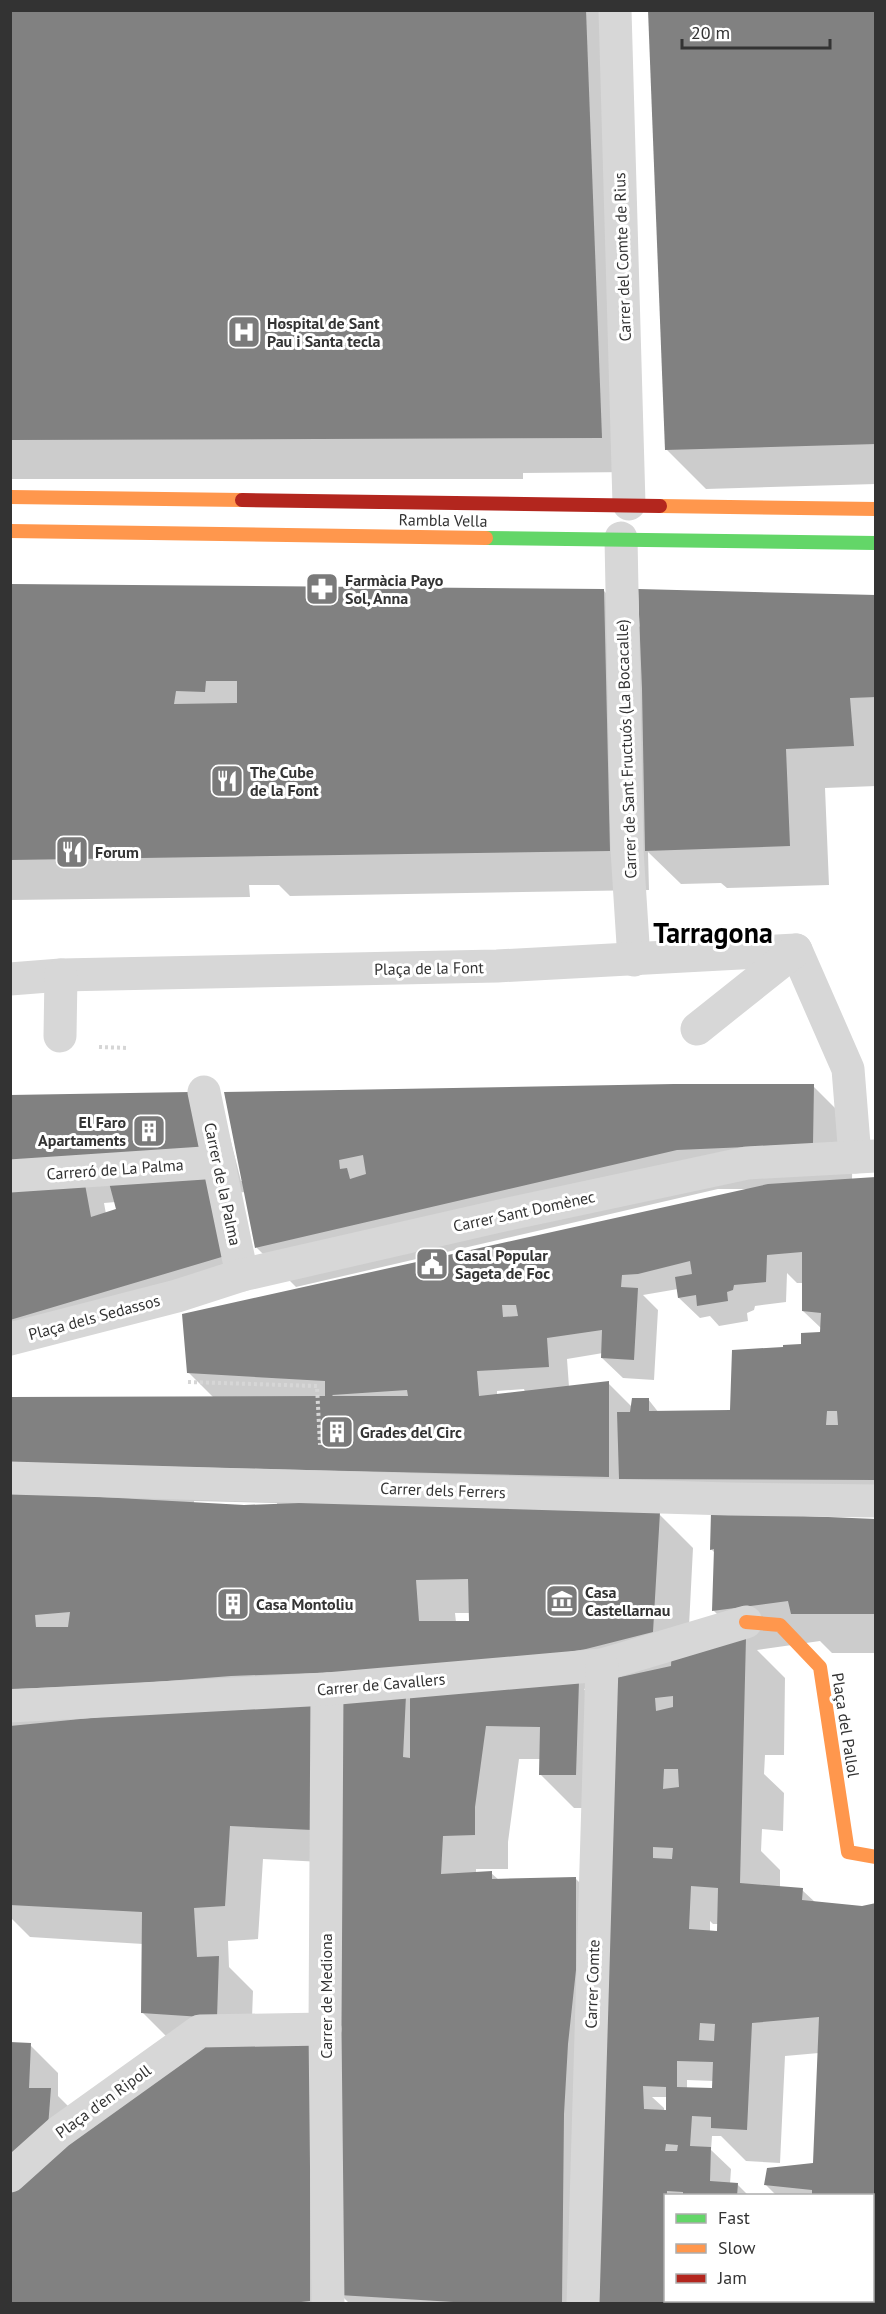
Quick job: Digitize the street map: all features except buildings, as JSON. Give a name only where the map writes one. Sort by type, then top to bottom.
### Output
[{"type":"main road","name":"Rambla Vella","points":[[10,496],[876,509]]},
{"type":"main road","name":"Rambla Vella","points":[[10,531],[876,543]]},
{"type":"main road","name":"Plaça del Pallol","points":[[746,1622],[780,1625],[820,1667],[848,1852],[876,1857]]},
{"type":"street","name":"Carrer del Comte de Rius","points":[[615,10],[629,504]]},
{"type":"street","name":"Carrer de Sant Fructuós (La Bocacalle)","points":[[621,538],[627,850],[634,960]]},
{"type":"street","name":"Plaça de la Font","points":[[10,979],[61,975],[497,966],[796,950]]},
{"type":"street","points":[[697,1029],[796,950],[848,1069],[865,1156]]},
{"type":"street","points":[[60,1036],[61,975]]},
{"type":"street","name":"Carrer de la Palma","points":[[204,1092],[242,1275]]},
{"type":"street","name":"Carrer Sant Domènec","points":[[177,1296],[242,1275],[504,1215],[747,1163],[865,1156]]},
{"type":"street","name":"Carreró de La Palma","points":[[10,1176],[219,1162]]},
{"type":"street","name":"Plaça dels Sedassos","points":[[10,1339],[177,1296]]},
{"type":"street","name":"Carrer dels Ferrers","points":[[10,1478],[717,1499],[876,1501]]},
{"type":"street","name":"Carrer de Cavallers","points":[[10,1706],[327,1689],[602,1665],[746,1622]]},
{"type":"street","name":"Carrer Comte","points":[[583,2304],[602,1665]]},
{"type":"street","name":"Carrer de Mediona","points":[[327,1689],[325,2029],[328,2304]]},
{"type":"street","name":"Plaça d'en Ripoll","points":[[10,2176],[59,2132],[200,2031],[325,2029]]},
{"type":"path","points":[[188,1382],[317,1386],[322,1486]]},
{"type":"path","points":[[797,2304],[814,2302]]},
{"type":"traffic: fast","points":[[486,538],[876,543]]},
{"type":"traffic: slow","points":[[10,497],[242,500]]},
{"type":"traffic: slow","points":[[660,506],[876,509]]},
{"type":"traffic: slow","points":[[10,531],[486,538]]},
{"type":"traffic: slow","points":[[746,1622],[780,1625],[820,1667],[848,1852],[876,1857]]},
{"type":"traffic: jam","points":[[242,500],[660,506]]},
{"type":"place","name":"Hospital de Sant Pau i Santa tecla","points":[[244,332]]},
{"type":"place","name":"Farmàcia Payo Sol, Anna","points":[[322,589]]},
{"type":"place","name":"The Cube de la Font","points":[[227,781]]},
{"type":"place","name":"Forum","points":[[72,852]]},
{"type":"place","name":"El Faro Apartaments","points":[[149,1131]]},
{"type":"place","name":"Casal Popular Sageta de Foc","points":[[432,1264]]},
{"type":"place","name":"Grades del Circ","points":[[337,1432]]},
{"type":"place","name":"Casa Castellarnau","points":[[562,1601]]},
{"type":"place","name":"Casa Montoliu","points":[[233,1604]]},
{"type":"district","name":"Tarragona","points":[[713,932]]}]
